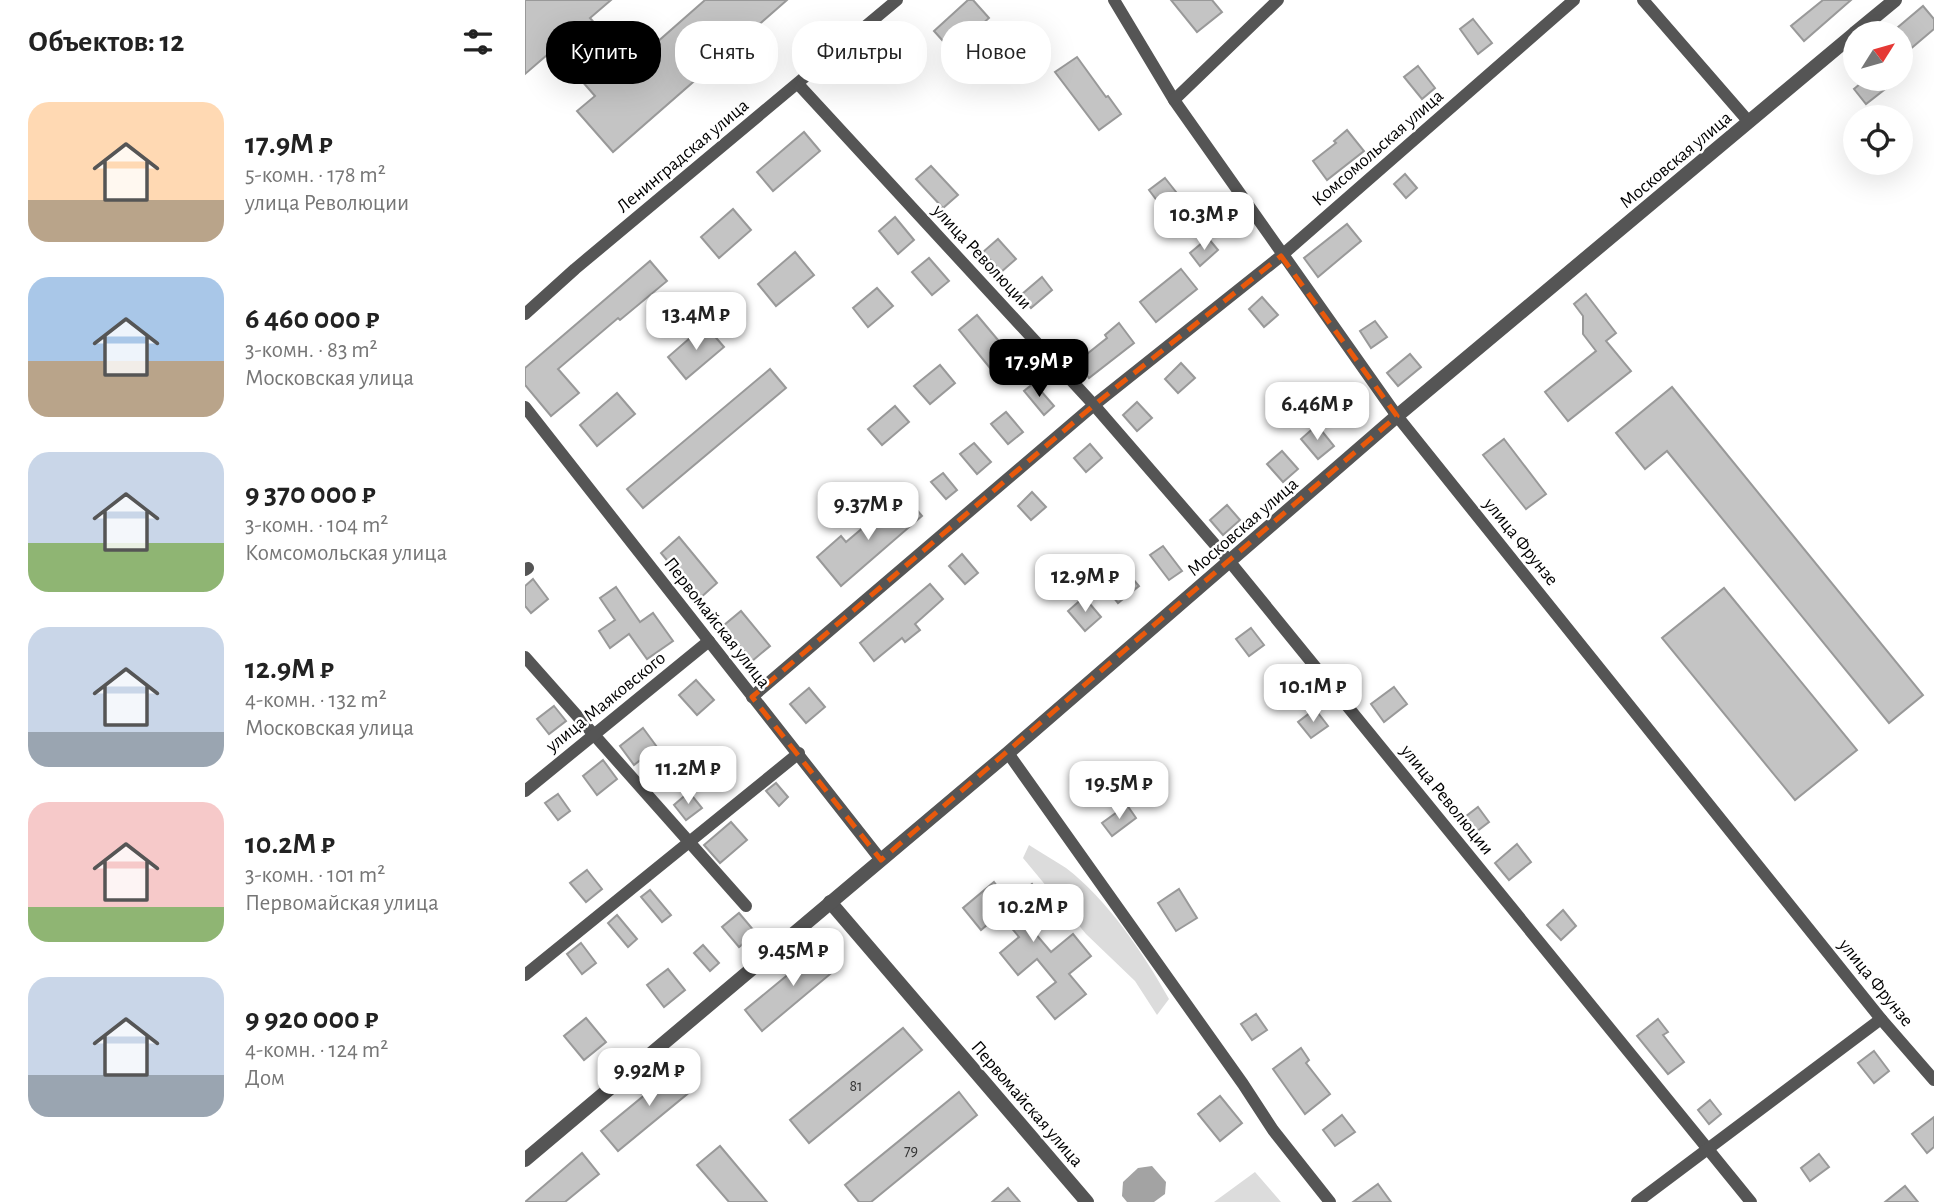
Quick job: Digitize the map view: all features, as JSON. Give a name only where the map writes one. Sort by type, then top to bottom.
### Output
[{"type":"street","name":"Ленинградская улица","points":[[872,21],[897,0]]},
{"type":"street","name":"улица Фрунзе","points":[[1114,0],[1174,100],[1281,256],[1397,416],[1881,1018],[1934,1080]]},
{"type":"street","points":[[1174,100],[1277,0]]},
{"type":"street","name":"Комсомольская улица","points":[[752,697],[1094,405],[1281,256],[1574,0]]},
{"type":"street","points":[[1643,0],[1749,122]]},
{"type":"street","name":"Московская улица","points":[[1870,21],[1895,0]]},
{"type":"street","name":"Московская улица","points":[[525,1160],[1008,753],[1397,416],[1843,43]]},
{"type":"street","name":"Ленинградская улица","points":[[525,314],[575,269],[798,84]]},
{"type":"street","name":"улица Революции","points":[[798,84],[1094,405],[1230,562],[1751,1202]]},
{"type":"street","name":"Первомайская улица","points":[[525,407],[881,860]]},
{"type":"street","name":"улица Маяковского","points":[[525,791],[709,641]]},
{"type":"street","points":[[525,657],[745,906]]},
{"type":"street","points":[[1008,753],[1273,1130],[1330,1202]]},
{"type":"street","points":[[525,975],[799,754]]},
{"type":"street","name":"Первомайская улица","points":[[830,902],[1087,1202]]},
{"type":"street","points":[[1637,1202],[1881,1018]]},
{"type":"highlighted area","points":[[1281,256],[1397,416],[881,860],[752,697],[1094,405]]},
{"type":"shaded area","points":[[1029,845],[1066,868],[1081,881],[1123,928],[1169,999],[1157,1015],[1135,981],[1086,934],[1023,858]]},
{"type":"shaded area","points":[[1152,1166],[1166,1182],[1165,1194],[1154,1202],[1127,1202],[1122,1196],[1123,1182],[1138,1168]]},
{"type":"shaded area","points":[[1255,1172],[1281,1202],[1214,1202]]},
{"type":"building","points":[[525,0],[611,0],[590,18],[593,21],[546,21],[546,56],[525,74]]},
{"type":"building","points":[[705,0],[787,0],[763,21],[681,21]]},
{"type":"building","points":[[968,0],[973,0],[989,18],[986,21],[945,21]]},
{"type":"building","points":[[1171,0],[1212,0],[1222,12],[1197,32]]},
{"type":"building","points":[[1823,0],[1851,0],[1804,41],[1791,26]]},
{"type":"building","points":[[1923,6],[1934,19],[1934,29],[1913,47],[1913,21],[1905,21]]},
{"type":"building","points":[[1473,19],[1492,43],[1478,54],[1460,29]]},
{"type":"building","points":[[941,25],[941,39],[934,31]]},
{"type":"building","points":[[675,26],[675,84],[691,84],[613,152],[577,111],[595,96],[585,84],[661,84],[661,39]]},
{"type":"building","points":[[1077,57],[1121,114],[1099,130],[1055,72]]},
{"type":"building","points":[[1418,66],[1435,88],[1422,99],[1404,77]]},
{"type":"building","points":[[1856,91],[1883,91],[1866,104]]},
{"type":"building","points":[[1347,130],[1364,151],[1327,180],[1313,161],[1336,143],[1334,141]]},
{"type":"building","points":[[804,132],[820,151],[773,191],[757,172]]},
{"type":"building","points":[[931,166],[958,195],[943,208],[916,179]]},
{"type":"building","points":[[1405,174],[1417,188],[1406,198],[1394,184]]},
{"type":"building","points":[[1165,178],[1180,197],[1164,210],[1149,190]]},
{"type":"building","points":[[733,209],[751,230],[719,258],[701,237]]},
{"type":"building","points":[[895,217],[914,240],[898,254],[879,231]]},
{"type":"building","points":[[1347,224],[1361,241],[1318,277],[1304,258]]},
{"type":"building","points":[[1208,238],[1218,250],[1200,266],[1190,253]]},
{"type":"building","points":[[998,239],[1016,259],[1001,272],[983,252]]},
{"type":"building","points":[[795,252],[814,275],[776,306],[758,284]]},
{"type":"building","points":[[929,258],[949,281],[932,295],[912,272]]},
{"type":"building","points":[[650,261],[667,281],[558,369],[579,393],[551,416],[525,385],[525,368]]},
{"type":"building","points":[[1181,269],[1197,289],[1156,322],[1140,302]]},
{"type":"building","points":[[1042,277],[1052,290],[1031,308],[1021,295]]},
{"type":"building","points":[[877,288],[893,306],[868,327],[853,308]]},
{"type":"building","points":[[1586,294],[1616,333],[1606,341],[1631,371],[1568,421],[1545,392],[1596,351],[1583,334],[1583,316],[1574,304]]},
{"type":"building","points":[[1262,297],[1278,315],[1264,327],[1249,309]]},
{"type":"building","points":[[977,315],[1008,352],[990,368],[959,330]]},
{"type":"building","points":[[1375,321],[1387,337],[1371,348],[1360,331]]},
{"type":"building","points":[[1119,323],[1134,343],[1089,378],[1077,362],[1107,338],[1105,335]]},
{"type":"building","points":[[705,325],[724,347],[686,379],[668,357]]},
{"type":"building","points":[[1410,354],[1421,367],[1398,386],[1387,373]]},
{"type":"building","points":[[1181,363],[1195,378],[1178,393],[1165,379]]},
{"type":"building","points":[[940,365],[955,383],[930,404],[914,386]]},
{"type":"building","points":[[770,369],[786,388],[643,508],[627,489]]},
{"type":"building","points":[[1034,383],[1054,406],[1044,415],[1024,391]]},
{"type":"building","points":[[1672,387],[1923,695],[1889,723],[1667,451],[1645,469],[1616,433]]},
{"type":"building","points":[[617,393],[635,414],[597,446],[580,425]]},
{"type":"building","points":[[1137,402],[1152,418],[1137,431],[1123,415]]},
{"type":"building","points":[[895,406],[909,422],[882,445],[868,429]]},
{"type":"building","points":[[1006,412],[1023,432],[1008,444],[991,424]]},
{"type":"building","points":[[1317,425],[1334,446],[1318,459],[1301,439]]},
{"type":"building","points":[[1504,439],[1546,494],[1526,509],[1483,455]]},
{"type":"building","points":[[974,443],[991,462],[977,474],[960,454]]},
{"type":"building","points":[[1090,444],[1102,458],[1086,472],[1074,458]]},
{"type":"building","points":[[1282,451],[1298,469],[1283,482],[1267,464]]},
{"type":"building","points":[[943,473],[957,490],[946,499],[931,482]]},
{"type":"building","points":[[1032,492],[1046,507],[1031,520],[1018,506]]},
{"type":"building","points":[[906,497],[922,516],[841,586],[817,557],[841,536],[846,542],[872,520],[875,523]]},
{"type":"building","points":[[1227,505],[1240,520],[1223,535],[1210,520]]},
{"type":"building","points":[[679,537],[717,583],[699,599],[661,553]]},
{"type":"building","points":[[1163,546],[1182,571],[1169,580],[1150,555]]},
{"type":"building","points":[[962,554],[978,573],[965,584],[949,566]]},
{"type":"building","points":[[1121,565],[1139,586],[1118,603],[1101,582]]},
{"type":"building","points":[[533,579],[548,599],[531,613],[525,606],[525,586]]},
{"type":"building","points":[[930,584],[943,599],[915,624],[920,630],[905,642],[902,638],[874,661],[860,643]]},
{"type":"building","points":[[616,587],[640,622],[653,613],[673,641],[647,659],[629,634],[610,648],[599,631],[615,620],[600,598]]},
{"type":"building","points":[[1724,588],[1857,750],[1795,800],[1662,638]]},
{"type":"building","points":[[1084,597],[1101,617],[1085,631],[1068,611]]},
{"type":"building","points":[[741,611],[770,646],[752,661],[723,626]]},
{"type":"building","points":[[1251,628],[1264,645],[1249,656],[1236,639]]},
{"type":"building","points":[[696,680],[714,700],[697,715],[679,695]]},
{"type":"building","points":[[1394,687],[1407,704],[1384,722],[1371,704]]},
{"type":"building","points":[[809,688],[825,707],[806,723],[790,704]]},
{"type":"building","points":[[554,706],[566,721],[549,734],[537,719]]},
{"type":"building","points":[[1315,709],[1328,726],[1311,738],[1298,722]]},
{"type":"building","points":[[643,728],[657,747],[634,765],[620,746]]},
{"type":"building","points":[[603,760],[617,779],[597,795],[583,776]]},
{"type":"building","points":[[776,783],[788,797],[779,806],[766,791]]},
{"type":"building","points":[[689,792],[702,808],[686,820],[674,805]]},
{"type":"building","points":[[558,794],[570,811],[558,820],[545,803]]},
{"type":"building","points":[[1127,805],[1136,818],[1112,836],[1102,823]]},
{"type":"building","points":[[1478,807],[1489,822],[1472,835],[1461,820]]},
{"type":"building","points":[[731,822],[747,840],[720,863],[704,845]]},
{"type":"building","points":[[1517,844],[1531,862],[1509,880],[1495,863]]},
{"type":"building","points":[[587,870],[602,889],[586,902],[570,883]]},
{"type":"building","points":[[994,882],[1010,902],[1032,884],[1050,907],[1028,925],[1051,952],[1073,934],[1091,956],[1069,974],[1086,994],[1055,1019],[1037,997],[1056,982],[1037,959],[1018,975],[1000,953],[1019,937],[1000,914],[981,930],[963,908]]},
{"type":"building","points":[[1179,889],[1197,918],[1176,931],[1158,903]]},
{"type":"building","points":[[650,890],[671,915],[662,922],[641,897]]},
{"type":"building","points":[[1563,910],[1576,926],[1561,940],[1547,925]]},
{"type":"building","points":[[739,913],[756,933],[739,947],[722,927]]},
{"type":"building","points":[[617,915],[637,939],[628,947],[608,923]]},
{"type":"building","points":[[581,943],[596,963],[582,974],[567,954]]},
{"type":"building","points":[[703,945],[719,963],[710,971],[694,953]]},
{"type":"building","points":[[824,945],[841,965],[762,1031],[745,1010]]},
{"type":"building","points":[[668,969],[685,990],[664,1007],[647,985]]},
{"type":"building","points":[[1256,1014],[1267,1030],[1252,1040],[1241,1024]]},
{"type":"building","points":[[586,1018],[606,1042],[584,1060],[564,1036]]},
{"type":"building","points":[[1658,1019],[1668,1032],[1663,1035],[1684,1062],[1668,1074],[1637,1036]]},
{"type":"building","points":[[903,1028],[922,1050],[809,1143],[790,1120]]},
{"type":"building","points":[[1301,1048],[1309,1060],[1306,1063],[1330,1094],[1305,1114],[1273,1069]]},
{"type":"building","points":[[1874,1051],[1889,1071],[1874,1083],[1858,1063]]},
{"type":"building","points":[[680,1066],[697,1086],[618,1151],[601,1131]]},
{"type":"building","points":[[959,1092],[977,1115],[871,1202],[859,1202],[845,1185]]},
{"type":"building","points":[[1220,1096],[1242,1123],[1220,1141],[1198,1114]]},
{"type":"building","points":[[1710,1100],[1721,1114],[1709,1124],[1698,1110]]},
{"type":"building","points":[[1342,1115],[1355,1132],[1335,1146],[1323,1130]]},
{"type":"building","points":[[1934,1117],[1934,1147],[1927,1153],[1912,1134]]},
{"type":"building","points":[[720,1146],[767,1202],[729,1202],[697,1165]]},
{"type":"building","points":[[582,1153],[599,1174],[565,1202],[525,1202]]},
{"type":"building","points":[[1819,1154],[1829,1167],[1810,1181],[1801,1168]]},
{"type":"building","points":[[1378,1184],[1391,1202],[1353,1202]]},
{"type":"building","points":[[1905,1186],[1918,1202],[1885,1202]]},
{"type":"building","points":[[1008,1188],[1020,1202],[992,1202]]}]
